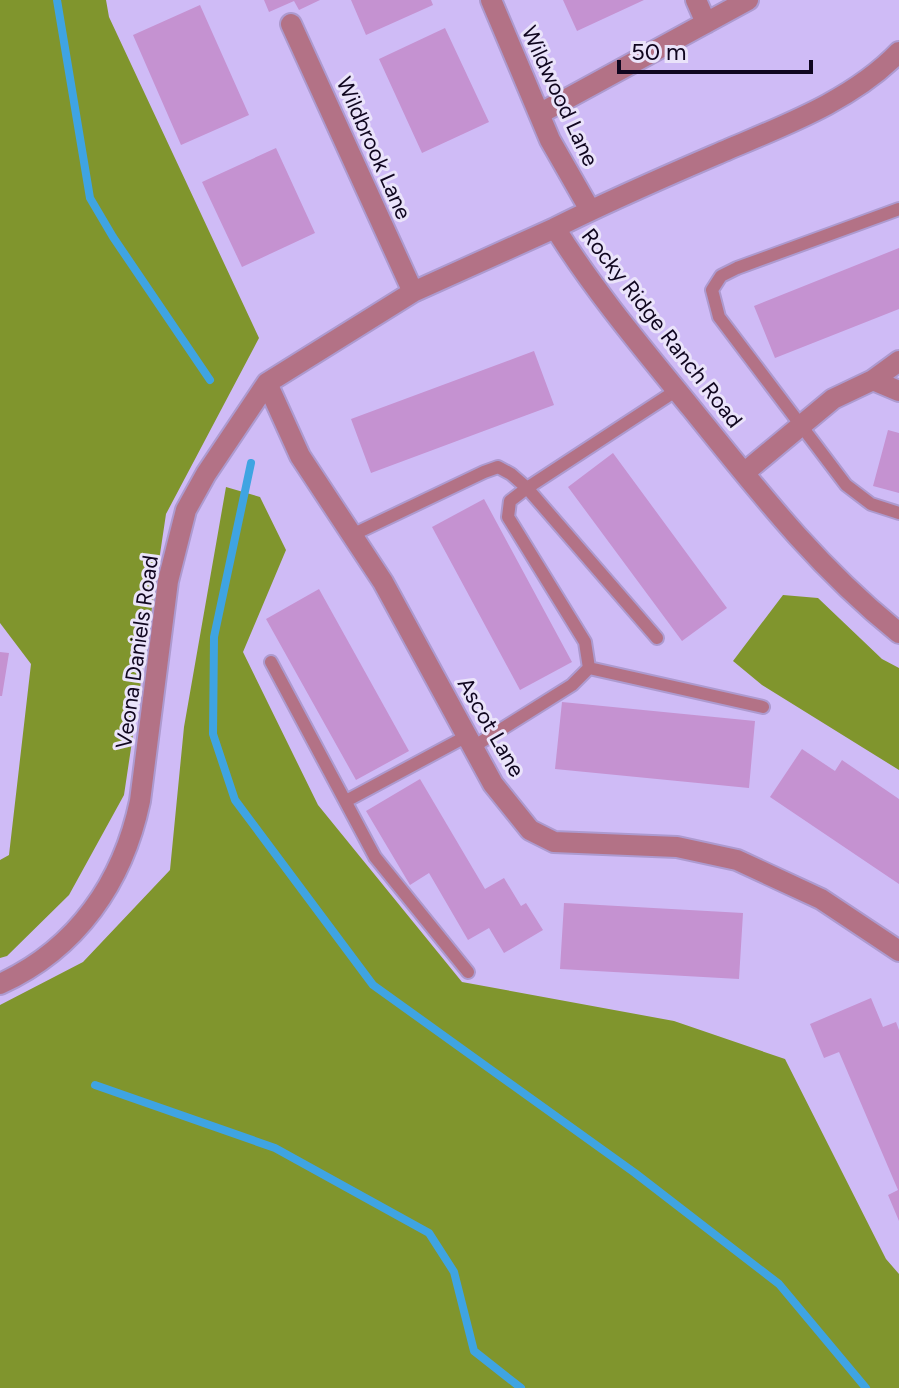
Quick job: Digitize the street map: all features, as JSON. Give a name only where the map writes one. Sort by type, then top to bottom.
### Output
[{"type":"street","name":"Wildwood Lane","points":[[491,0],[550,140],[590,210]]},
{"type":"street","points":[[696,0],[706,23]]},
{"type":"street","points":[[539,114],[748,0]]},
{"type":"street","name":"Wildbrook Lane","points":[[291,24],[413,292]]},
{"type":"street","name":"Rocky Ridge Ranch Road","points":[[899,52],[872,76],[823,107],[555,228],[623,324],[819,563],[861,603],[899,633]]},
{"type":"street","name":"Veona Daniels Road","points":[[0,984],[42,960],[70,938],[98,905],[123,860],[140,801],[168,581],[186,510],[206,474],[267,383],[413,292],[555,228]]},
{"type":"street","points":[[744,473],[833,399],[873,380],[899,361]]},
{"type":"street","points":[[873,380],[899,391]]},
{"type":"street","name":"Ascot Lane","points":[[267,383],[300,456],[383,582],[493,784],[530,830],[554,842],[677,847],[737,860],[821,899],[899,951]]},
{"type":"lane","points":[[899,209],[737,268],[721,276],[712,290],[719,317],[846,485],[871,504],[899,513]]},
{"type":"lane","points":[[589,668],[585,642],[508,517],[510,501],[677,390]]},
{"type":"lane","points":[[352,535],[498,467],[527,488],[657,638]]},
{"type":"lane","points":[[271,662],[375,857],[468,972]]},
{"type":"lane","points":[[589,668],[763,707]]},
{"type":"lane","points":[[346,801],[470,741],[572,685],[589,668]]},
{"type":"green space","points":[[0,0],[106,0],[109,17],[259,338],[166,514],[124,795],[69,895],[7,956],[0,958],[0,860],[9,855],[31,664],[0,623]]},
{"type":"green space","points":[[226,487],[260,497],[286,550],[243,652],[318,805],[462,982],[674,1021],[785,1059],[886,1259],[899,1274],[899,1388],[0,1388],[0,1005],[83,962],[170,870],[184,727]]},
{"type":"green space","points":[[783,595],[818,598],[882,659],[899,668],[899,770],[762,685],[733,661]]},
{"type":"building","points":[[264,0],[320,0],[299,10],[294,1],[269,12]]},
{"type":"building","points":[[351,0],[431,0],[433,5],[366,35]]},
{"type":"building","points":[[563,0],[644,0],[577,31]]},
{"type":"building","points":[[200,5],[249,115],[181,145],[133,35]]},
{"type":"building","points":[[445,28],[489,122],[422,153],[379,59]]},
{"type":"building","points":[[276,148],[315,233],[242,267],[202,182]]},
{"type":"building","points":[[899,248],[899,309],[775,358],[754,306]]},
{"type":"building","points":[[534,351],[554,405],[371,473],[351,419]]},
{"type":"building","points":[[888,430],[899,433],[899,493],[873,486]]},
{"type":"building","points":[[613,453],[727,608],[682,641],[568,487]]},
{"type":"building","points":[[484,499],[572,662],[520,690],[432,527]]},
{"type":"building","points":[[319,589],[409,751],[356,780],[266,619]]},
{"type":"building","points":[[0,652],[9,653],[2,696],[0,696]]},
{"type":"building","points":[[562,702],[755,721],[749,788],[555,769]]},
{"type":"building","points":[[802,749],[835,771],[842,760],[899,799],[899,884],[770,797]]},
{"type":"building","points":[[420,779],[485,889],[504,878],[521,906],[526,903],[543,930],[504,953],[489,928],[468,940],[429,873],[410,885],[366,811]]},
{"type":"building","points":[[564,903],[743,913],[739,979],[560,969]]},
{"type":"building","points":[[871,998],[883,1027],[896,1022],[899,1030],[899,1221],[888,1195],[898,1190],[839,1052],[824,1058],[810,1024]]},
{"type":"waterway","points":[[57,0],[90,198],[210,380]]},
{"type":"waterway","points":[[251,463],[214,637],[213,734],[235,800],[373,985],[635,1173],[779,1284],[866,1388]]},
{"type":"waterway","points":[[95,1085],[275,1148],[429,1233],[454,1272],[474,1351],[521,1388]]}]
